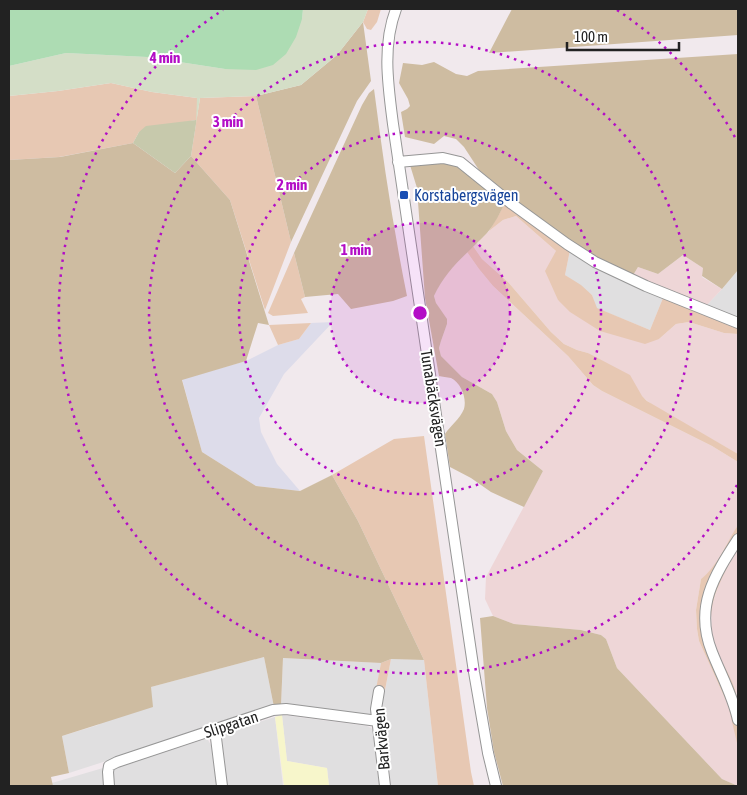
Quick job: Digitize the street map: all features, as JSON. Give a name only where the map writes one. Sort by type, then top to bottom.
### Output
[{"type":"street","name":"Tunabäcksvägen","points":[[396,9],[389,30],[387,49],[388,84],[398,162],[477,689],[488,754],[496,786]]},
{"type":"street","points":[[398,162],[443,158],[460,162],[512,204],[595,262],[646,286],[738,323]]},
{"type":"street","points":[[738,539],[714,578],[707,596],[704,625],[711,652],[735,706],[738,720]]},
{"type":"street","name":"Barkvägen","points":[[379,691],[376,709],[385,786]]},
{"type":"street","name":"Slipgatan","points":[[109,786],[109,766],[117,762],[273,710],[286,709],[378,721]]},
{"type":"street","points":[[215,730],[222,786]]},
{"type":"shaded area","points":[[9,9],[303,9],[296,37],[286,54],[273,65],[256,70],[225,69],[147,57],[66,53],[9,66]]},
{"type":"shaded area","points":[[303,9],[368,9],[363,22],[337,55],[301,85],[256,96],[200,98],[196,124],[197,98],[152,92],[111,83],[9,96],[9,66],[66,53],[147,57],[225,69],[302,19]]},
{"type":"shaded area","points":[[368,9],[381,9],[377,22],[371,30],[367,29],[363,22]]},
{"type":"shaded area","points":[[512,9],[738,9],[738,35],[489,53]]},
{"type":"shaded area","points":[[363,22],[371,81],[357,101],[291,242],[256,96],[301,85],[337,55]]},
{"type":"shaded area","points":[[738,54],[738,270],[722,289],[702,276],[703,268],[683,255],[658,274],[638,267],[632,277],[574,244],[536,217],[479,170],[464,147],[456,139],[444,136],[434,144],[405,137],[401,112],[410,106],[399,83],[403,63],[422,65],[434,62],[456,74],[467,76],[478,71]]},
{"type":"shaded area","points":[[111,83],[152,92],[197,98],[197,117],[200,98],[256,96],[291,242],[265,310],[230,200],[191,156],[195,120],[139,132],[133,143],[59,157],[9,160],[9,96]]},
{"type":"shaded area","points":[[374,89],[397,244],[407,296],[393,301],[351,309],[338,294],[305,297],[294,253],[362,105],[369,93]]},
{"type":"shaded area","points":[[196,120],[191,156],[175,173],[133,143],[139,132],[146,126]]},
{"type":"shaded area","points":[[133,143],[175,173],[191,156],[230,200],[269,325],[258,323],[246,361],[182,380],[202,452],[256,486],[300,491],[332,475],[358,521],[424,660],[391,659],[381,663],[283,658],[281,705],[274,707],[264,657],[151,687],[153,707],[62,736],[69,773],[51,777],[53,786],[9,786],[9,160],[60,157]]},
{"type":"shaded area","points":[[445,162],[456,165],[506,202],[490,229],[451,269],[434,296],[436,303],[447,319],[439,348],[441,356],[462,377],[492,394],[497,402],[506,431],[517,450],[543,471],[524,507],[491,492],[471,478],[450,467],[445,434],[462,413],[465,400],[455,380],[439,376],[425,298],[417,188],[410,165]]},
{"type":"shaded area","points":[[506,202],[570,250],[565,275],[592,295],[597,308],[650,330],[663,298],[738,326],[738,334],[724,333],[689,322],[676,324],[659,339],[645,344],[600,331],[570,312],[558,300],[545,271],[556,251],[516,216],[503,220],[489,231]]},
{"type":"shaded area","points":[[516,216],[556,251],[558,300],[659,339],[676,324],[689,322],[724,333],[738,334],[738,454],[655,407],[588,353],[564,344],[551,332],[508,282],[482,259],[473,246],[503,220]]},
{"type":"shaded area","points":[[473,246],[482,259],[508,282],[551,332],[564,344],[588,353],[630,375],[647,401],[738,454],[738,462],[712,446],[593,385],[568,356],[493,286],[467,252]]},
{"type":"shaded area","points":[[570,250],[663,298],[650,330],[596,308],[592,295],[565,275]]},
{"type":"shaded area","points":[[467,252],[493,286],[568,356],[593,385],[712,446],[738,462],[738,525],[714,566],[701,579],[696,610],[699,641],[728,705],[736,733],[738,786],[722,779],[617,668],[606,639],[601,635],[581,630],[514,624],[493,616],[485,599],[486,577],[543,471],[517,450],[506,431],[497,402],[492,394],[462,377],[441,356],[439,348],[447,324],[434,296],[448,272]]},
{"type":"shaded area","points":[[294,253],[305,297],[301,299],[308,313],[273,316],[268,313]]},
{"type":"shaded area","points":[[683,255],[703,268],[702,277],[722,289],[705,307],[632,277],[638,267],[658,274]]},
{"type":"shaded area","points":[[738,270],[738,319],[705,307],[722,289]]},
{"type":"shaded area","points":[[333,322],[284,374],[259,418],[261,432],[277,464],[300,491],[256,486],[202,452],[182,379],[246,361],[278,345],[299,339],[311,323]]},
{"type":"shaded area","points":[[311,323],[299,339],[278,345],[269,325]]},
{"type":"shaded area","points":[[424,436],[474,786],[438,786],[424,660],[358,521],[332,475],[394,439]]},
{"type":"shaded area","points":[[738,525],[738,532],[731,542],[702,609],[735,717],[738,730],[738,747],[728,705],[699,641],[696,610],[701,579],[717,561]]},
{"type":"shaded area","points":[[738,548],[738,697],[712,638],[711,609],[720,581]]},
{"type":"shaded area","points":[[738,548],[723,575],[713,602],[711,629],[721,660],[735,689],[738,707],[710,636],[708,608],[717,579]]},
{"type":"shaded area","points":[[493,616],[514,624],[581,630],[601,635],[606,639],[617,668],[722,779],[738,786],[503,786],[494,752],[487,708],[480,618]]},
{"type":"shaded area","points":[[264,657],[274,707],[69,773],[62,736],[98,725],[151,687]]},
{"type":"shaded area","points":[[283,658],[381,663],[372,717],[281,705]]},
{"type":"shaded area","points":[[391,659],[424,660],[438,786],[391,786],[382,706]]},
{"type":"shaded area","points":[[391,659],[385,690],[376,689],[381,663]]},
{"type":"shaded area","points":[[282,715],[371,728],[373,731],[379,786],[329,786],[327,768],[287,761]]},
{"type":"shaded area","points":[[282,715],[287,761],[327,768],[329,786],[284,786],[275,717]]},
{"type":"shaded area","points":[[275,717],[283,786],[227,786],[222,739],[224,733]]},
{"type":"shaded area","points":[[205,739],[211,745],[217,786],[114,786],[113,774],[115,768]]},
{"type":"shaded area","points":[[103,768],[105,786],[53,786],[52,783]]},
{"type":"place","name":"Korstabergsvägen","points":[[404,195]]}]
